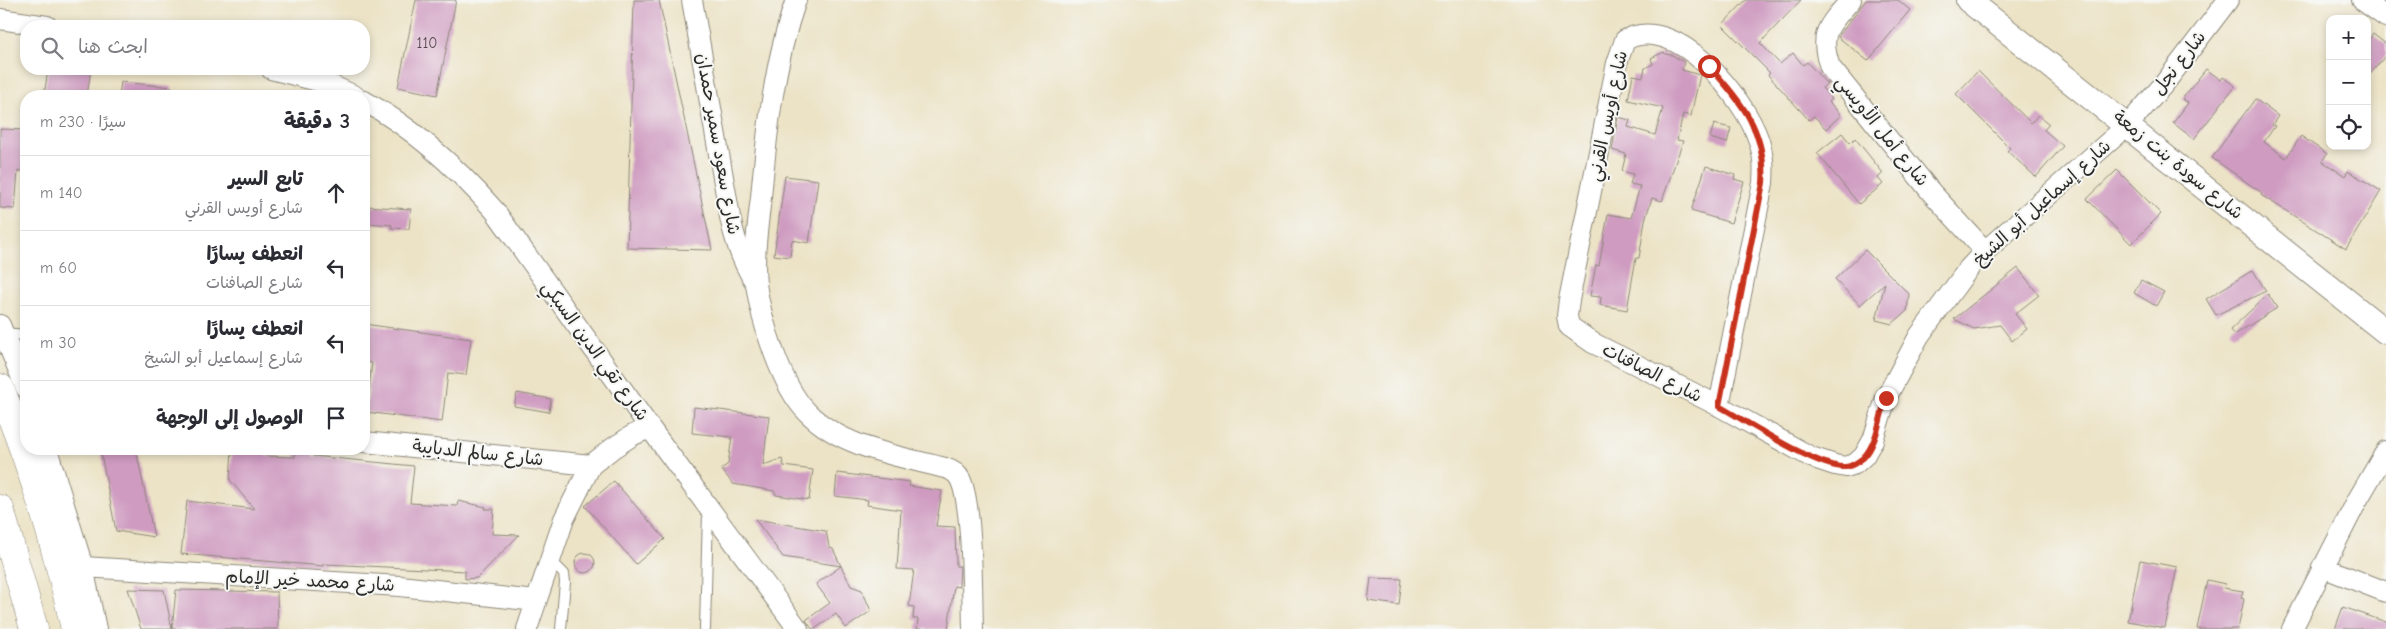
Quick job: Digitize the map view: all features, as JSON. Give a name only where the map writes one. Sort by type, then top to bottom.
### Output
[{"type":"highway","points":[[0,388],[20,441]]},
{"type":"highway","points":[[24,455],[56,552],[75,629]]},
{"type":"highway","points":[[0,509],[34,629]]},
{"type":"street","name":"شارع سعود سمير حمدان","points":[[692,0],[736,244],[746,268],[756,284]]},
{"type":"street","name":"شارع سعود سمير حمدان","points":[[796,0],[777,69],[759,216],[756,284],[768,332],[786,384],[807,413],[822,425],[854,443],[954,471],[960,479],[966,503],[973,629]]},
{"type":"street","name":"شارع أمل الأويسي","points":[[1851,0],[1834,19],[1824,38],[1824,51],[1830,67],[1931,192],[1985,251]]},
{"type":"street","name":"شارع سودة بنت زمعة","points":[[1968,0],[2128,125],[2386,332]]},
{"type":"street","name":"شارع نجل","points":[[2128,125],[2164,84],[2228,0]]},
{"type":"street","points":[[2362,0],[2386,17]]},
{"type":"street","points":[[0,19],[20,22]]},
{"type":"street","name":"شارع أويس القرني","points":[[1567,316],[1620,51],[1625,40],[1636,34],[1653,34],[1693,54],[1709,66],[1724,82],[1749,118],[1765,161],[1763,183],[1749,258],[1719,406]]},
{"type":"street","points":[[295,75],[326,83],[342,90]]},
{"type":"street","name":"شارع تقي الدين السبكي","points":[[370,104],[382,110],[442,156],[483,197],[798,629]]},
{"type":"street","name":"شارع إسماعيل أبو الشيخ","points":[[1856,464],[1864,456],[1873,440],[1886,398],[1919,336],[1969,268],[1985,251],[2128,125]]},
{"type":"street","name":"شارع الصافنات","points":[[1567,316],[1569,326],[1577,334],[1719,406],[1811,457],[1846,467],[1856,464]]},
{"type":"street","points":[[2,329],[20,373]]},
{"type":"street","points":[[527,629],[564,519],[591,465],[632,435],[650,428]]},
{"type":"street","name":"شارع سالم الدبايبة","points":[[370,443],[591,465]]},
{"type":"street","points":[[2292,629],[2322,567],[2386,451]]},
{"type":"street","points":[[49,455],[83,568],[96,629]]},
{"type":"street","points":[[2322,567],[2386,592]]},
{"type":"street","name":"شارع محمد خير الإمام","points":[[83,568],[400,586],[536,601]]},
{"type":"lane","points":[[2,329],[20,334]]},
{"type":"lane","points":[[705,629],[708,508]]},
{"type":"lane","points":[[549,560],[564,574],[561,629]]},
{"type":"building","points":[[416,0],[456,0],[437,95],[398,87]]},
{"type":"building","points":[[634,0],[659,0],[712,250],[627,248]]},
{"type":"building","points":[[1746,0],[1801,0],[1760,43],[1780,64],[1793,53],[1803,65],[1807,62],[1827,84],[1822,88],[1832,99],[1829,102],[1841,115],[1826,129],[1814,116],[1809,120],[1768,75],[1770,73],[1722,25]]},
{"type":"building","points":[[1866,0],[1898,0],[1910,10],[1868,61],[1838,37]]},
{"type":"building","points":[[2373,34],[2386,44],[2386,55],[2371,73],[2371,60],[2371,37]]},
{"type":"building","points":[[1664,52],[1684,62],[1682,70],[1700,75],[1691,116],[1683,114],[1677,140],[1683,141],[1662,201],[1652,198],[1645,220],[1639,258],[1636,258],[1627,310],[1600,305],[1601,297],[1590,296],[1596,265],[1599,266],[1608,214],[1631,218],[1640,186],[1630,184],[1633,174],[1622,171],[1626,154],[1612,150],[1618,117],[1630,120],[1628,127],[1655,135],[1663,108],[1628,100],[1633,75],[1643,77],[1645,68],[1653,64],[1651,58]]},
{"type":"building","points":[[2206,69],[2221,80],[2223,77],[2235,86],[2194,139],[2173,123],[2188,103],[2182,99]]},
{"type":"building","points":[[1978,71],[2031,123],[2038,115],[2049,124],[2044,130],[2063,146],[2036,177],[2007,151],[2010,148],[1956,94]]},
{"type":"building","points":[[47,75],[90,75],[88,90],[45,90]]},
{"type":"building","points":[[121,82],[172,87],[172,90],[120,90]]},
{"type":"building","points":[[2255,99],[2278,116],[2272,125],[2275,126],[2264,142],[2286,158],[2301,136],[2327,154],[2322,161],[2345,176],[2348,171],[2381,191],[2346,249],[2261,195],[2262,193],[2212,158]]},
{"type":"building","points":[[1714,124],[1731,128],[1727,143],[1710,138]]},
{"type":"building","points":[[0,129],[20,130],[20,171],[18,171],[15,209],[0,208]]},
{"type":"building","points":[[1842,133],[1850,143],[1855,138],[1883,173],[1878,178],[1883,184],[1859,204],[1817,153]]},
{"type":"building","points":[[1706,166],[1735,175],[1734,179],[1744,182],[1731,223],[1691,211]]},
{"type":"building","points":[[2117,170],[2161,214],[2131,244],[2087,199]]},
{"type":"building","points":[[785,176],[818,180],[809,243],[792,240],[790,257],[774,255]]},
{"type":"building","points":[[370,206],[411,209],[409,229],[391,228],[392,225],[370,223]]},
{"type":"building","points":[[1865,250],[1909,294],[1907,311],[1892,324],[1876,320],[1885,283],[1860,305],[1835,279]]},
{"type":"building","points":[[2018,268],[2039,295],[2015,314],[2027,329],[2012,341],[2000,325],[1974,329],[1954,319]]},
{"type":"building","points":[[2253,270],[2266,291],[2216,315],[2206,299]]},
{"type":"building","points":[[2141,280],[2164,292],[2156,306],[2134,293]]},
{"type":"building","points":[[2268,294],[2277,308],[2234,335],[2230,330]]},
{"type":"building","points":[[370,325],[471,339],[466,375],[448,373],[442,422],[370,413],[372,363],[370,363]]},
{"type":"building","points":[[517,393],[551,399],[549,412],[514,406]]},
{"type":"building","points":[[694,407],[769,416],[763,465],[782,459],[784,466],[813,470],[809,500],[776,495],[774,491],[733,484],[721,469],[728,464],[732,437],[692,433]]},
{"type":"building","points":[[101,455],[137,455],[154,537],[116,531]]},
{"type":"building","points":[[232,455],[295,457],[295,455],[313,455],[414,466],[410,503],[457,506],[458,501],[486,507],[485,509],[494,509],[492,534],[519,535],[477,578],[465,579],[465,571],[323,564],[323,566],[181,554],[187,501],[254,509],[230,480]]},
{"type":"building","points":[[837,473],[910,482],[909,486],[942,491],[936,526],[955,527],[956,566],[960,566],[959,587],[954,586],[948,629],[917,629],[918,619],[913,619],[914,607],[909,606],[914,570],[897,569],[901,510],[867,505],[868,500],[835,496]]},
{"type":"building","points":[[614,481],[665,539],[636,564],[585,506]]},
{"type":"building","points":[[755,519],[826,531],[829,547],[833,549],[841,566],[783,557]]},
{"type":"building","points":[[581,553],[589,553],[595,559],[595,567],[589,573],[581,573],[575,567],[575,559]]},
{"type":"building","points":[[2140,560],[2177,567],[2165,628],[2128,621]]},
{"type":"building","points":[[841,566],[851,586],[862,590],[871,611],[846,628],[836,614],[815,629],[812,629],[806,620],[830,603],[816,584]]},
{"type":"building","points":[[1371,578],[1402,579],[1399,605],[1368,601]]},
{"type":"building","points":[[2207,580],[2225,584],[2224,588],[2243,591],[2241,598],[2244,599],[2238,629],[2197,629]]},
{"type":"building","points":[[128,589],[164,590],[172,629],[141,629]]},
{"type":"building","points":[[176,590],[277,592],[278,629],[172,629]]},
{"type":"building","points":[[2343,607],[2386,622],[2386,629],[2335,629]]},
{"type":"route","points":[[1709,66],[1724,82],[1749,118],[1759,140],[1765,161],[1763,183],[1746,276],[1719,406],[1811,457],[1846,467],[1856,464],[1864,456],[1873,440],[1886,398]]}]
